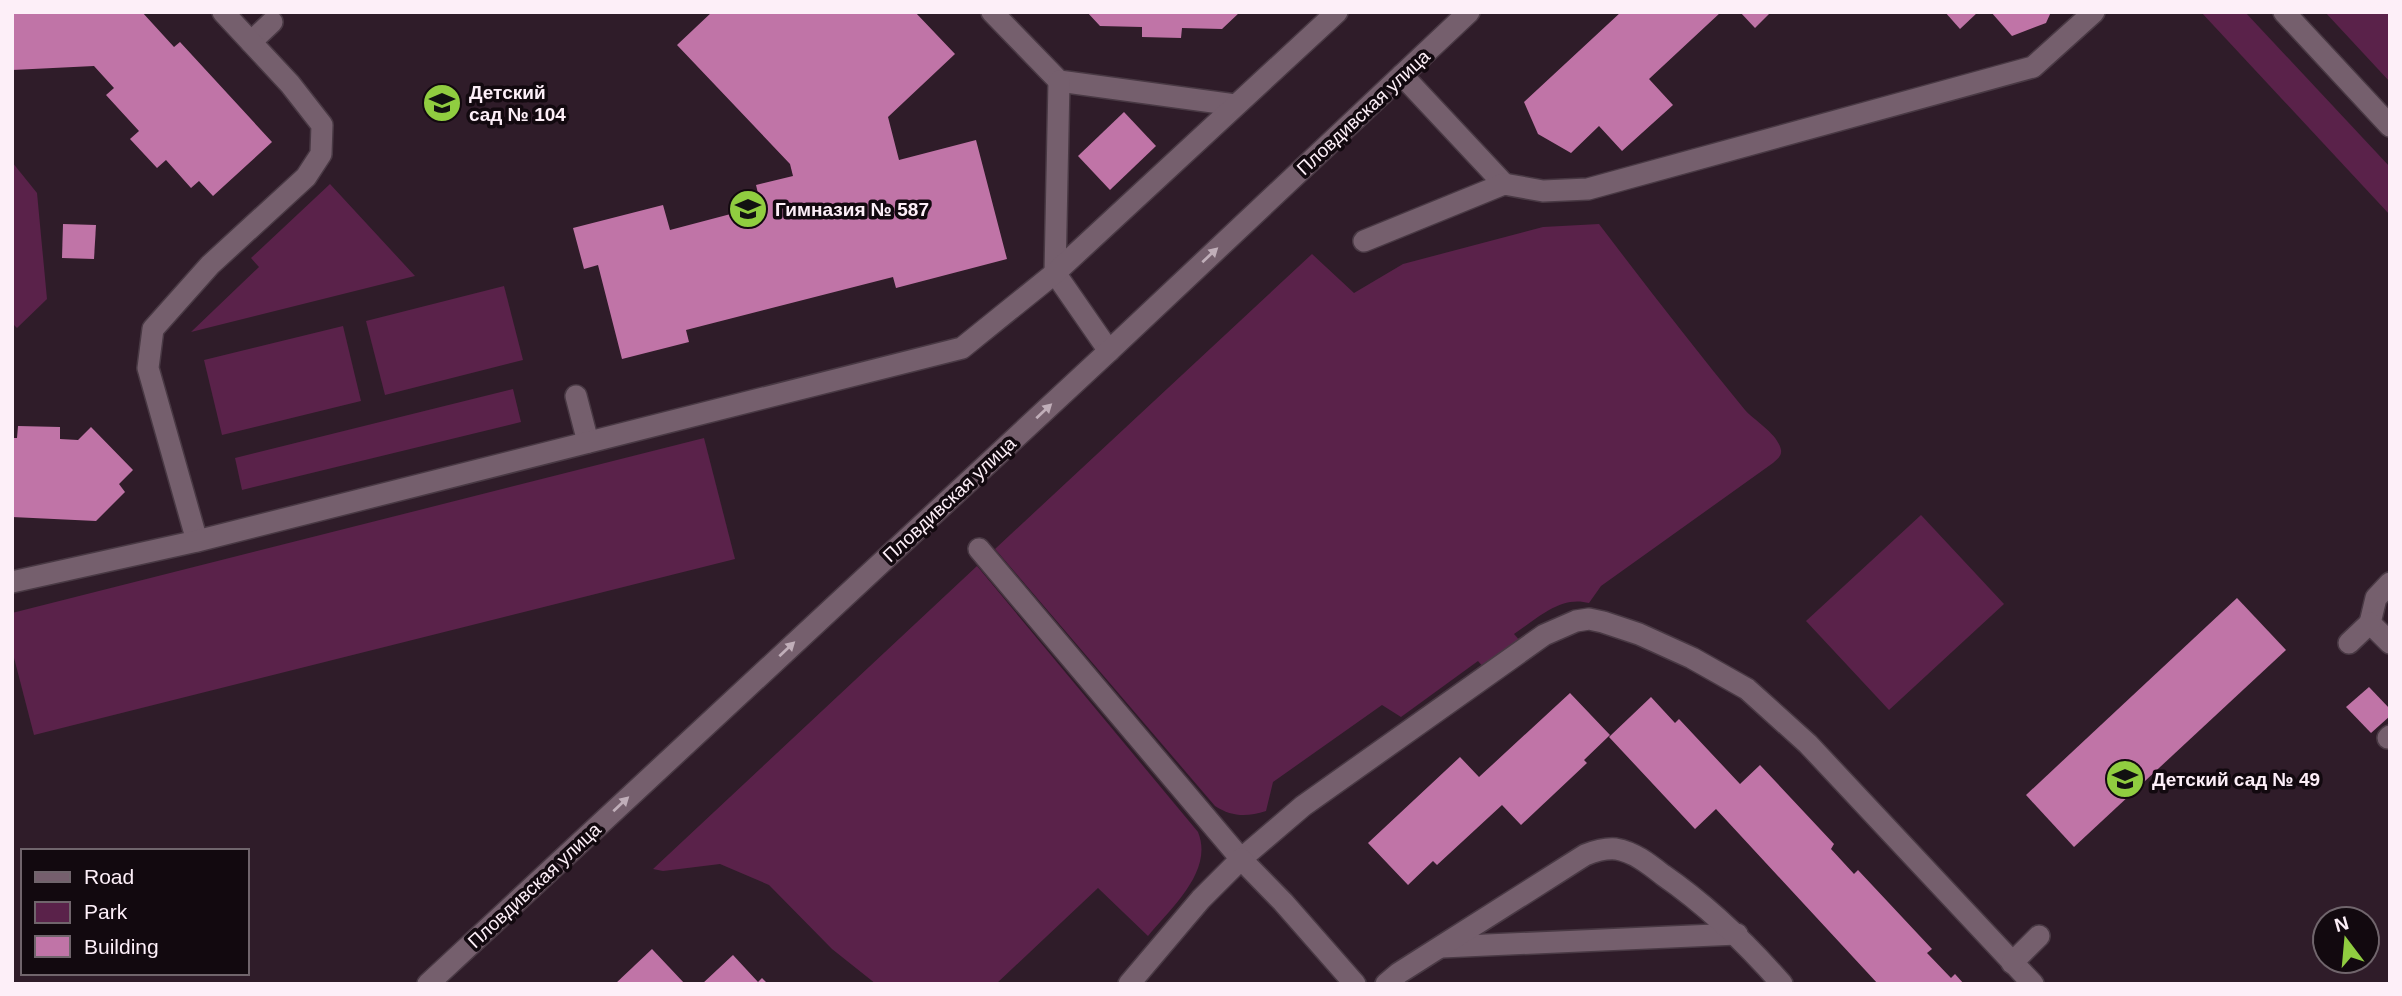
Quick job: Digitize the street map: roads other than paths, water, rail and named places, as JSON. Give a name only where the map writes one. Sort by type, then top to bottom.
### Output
[{"type":"street","points":[[197,541],[148,368],[153,329],[210,265],[306,177],[321,154],[321,125],[290,84],[223,12]]},
{"type":"street","points":[[992,12],[1059,81],[1235,105]]},
{"type":"street","points":[[12,582],[197,541],[962,348],[1055,273],[1337,12]]},
{"type":"street","name":"Пловдивская улица","points":[[428,984],[1469,12]]},
{"type":"street","points":[[1364,241],[1504,184],[1543,191],[1588,190],[2033,67],[2094,12]]},
{"type":"street","points":[[2284,12],[2390,125]]},
{"type":"street","points":[[251,42],[272,22]]},
{"type":"street","points":[[1402,75],[1504,184]]},
{"type":"street","points":[[1059,81],[1055,273],[1109,351]]},
{"type":"street","points":[[576,396],[588,442]]},
{"type":"street","points":[[979,549],[1241,859],[1355,984]]},
{"type":"street","points":[[2349,643],[2370,623],[2376,598],[2390,583]]},
{"type":"street","points":[[1129,984],[1201,899],[1241,859],[1303,806],[1544,635],[1576,621],[1590,619],[1639,634],[1692,658],[1731,678],[1764,702],[1808,744],[2033,984]]},
{"type":"street","points":[[2370,623],[2390,643]]},
{"type":"street","points":[[1386,984],[1399,973],[1585,855],[1615,849],[1644,861],[1691,894],[1737,934],[1782,984]]},
{"type":"street","points":[[1440,947],[1737,934]]},
{"type":"street","points":[[2012,962],[2039,936]]},
{"type":"place","name":"Детский сад № 104","points":[[442,103]]},
{"type":"place","name":"Гимназия № 587","points":[[748,209]]},
{"type":"place","name":"Детский сад № 49","points":[[2125,779]]}]
